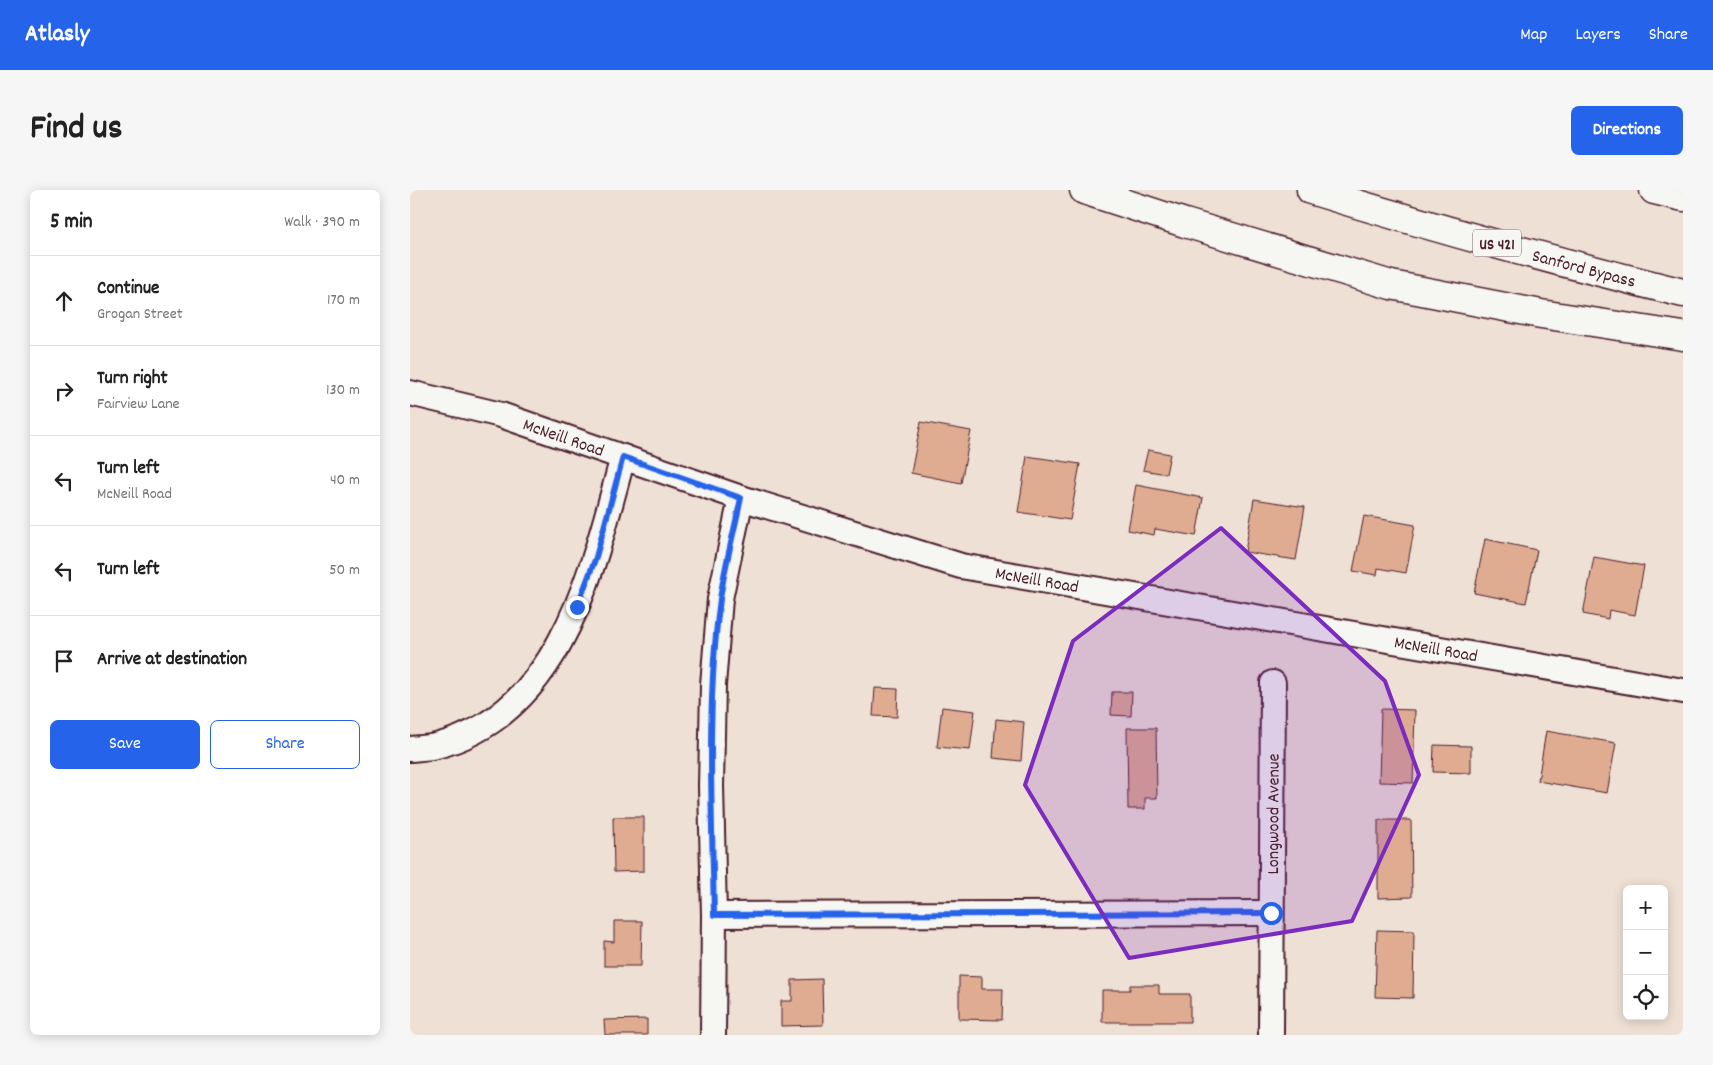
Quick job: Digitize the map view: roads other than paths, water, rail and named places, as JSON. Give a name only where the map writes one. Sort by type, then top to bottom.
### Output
[{"type":"highway","points":[[1084,190],[1185,223],[1391,284],[1541,314],[1683,336]]},
{"type":"highway","name":"Sanford Bypass","points":[[1311,190],[1364,207],[1683,293]]},
{"type":"highway","points":[[1654,190],[1683,197]]},
{"type":"street","name":"McNeill Road","points":[[410,392],[501,415],[741,498],[961,566],[1683,691]]},
{"type":"street","points":[[410,749],[436,746],[464,736],[489,723],[511,707],[536,681],[556,649],[577,607],[596,557],[623,457]]},
{"type":"street","points":[[714,1035],[711,786],[713,685],[720,599],[741,498]]},
{"type":"street","name":"Longwood Avenue","points":[[1271,1035],[1273,683]]},
{"type":"street","points":[[714,915],[1271,913]]}]
